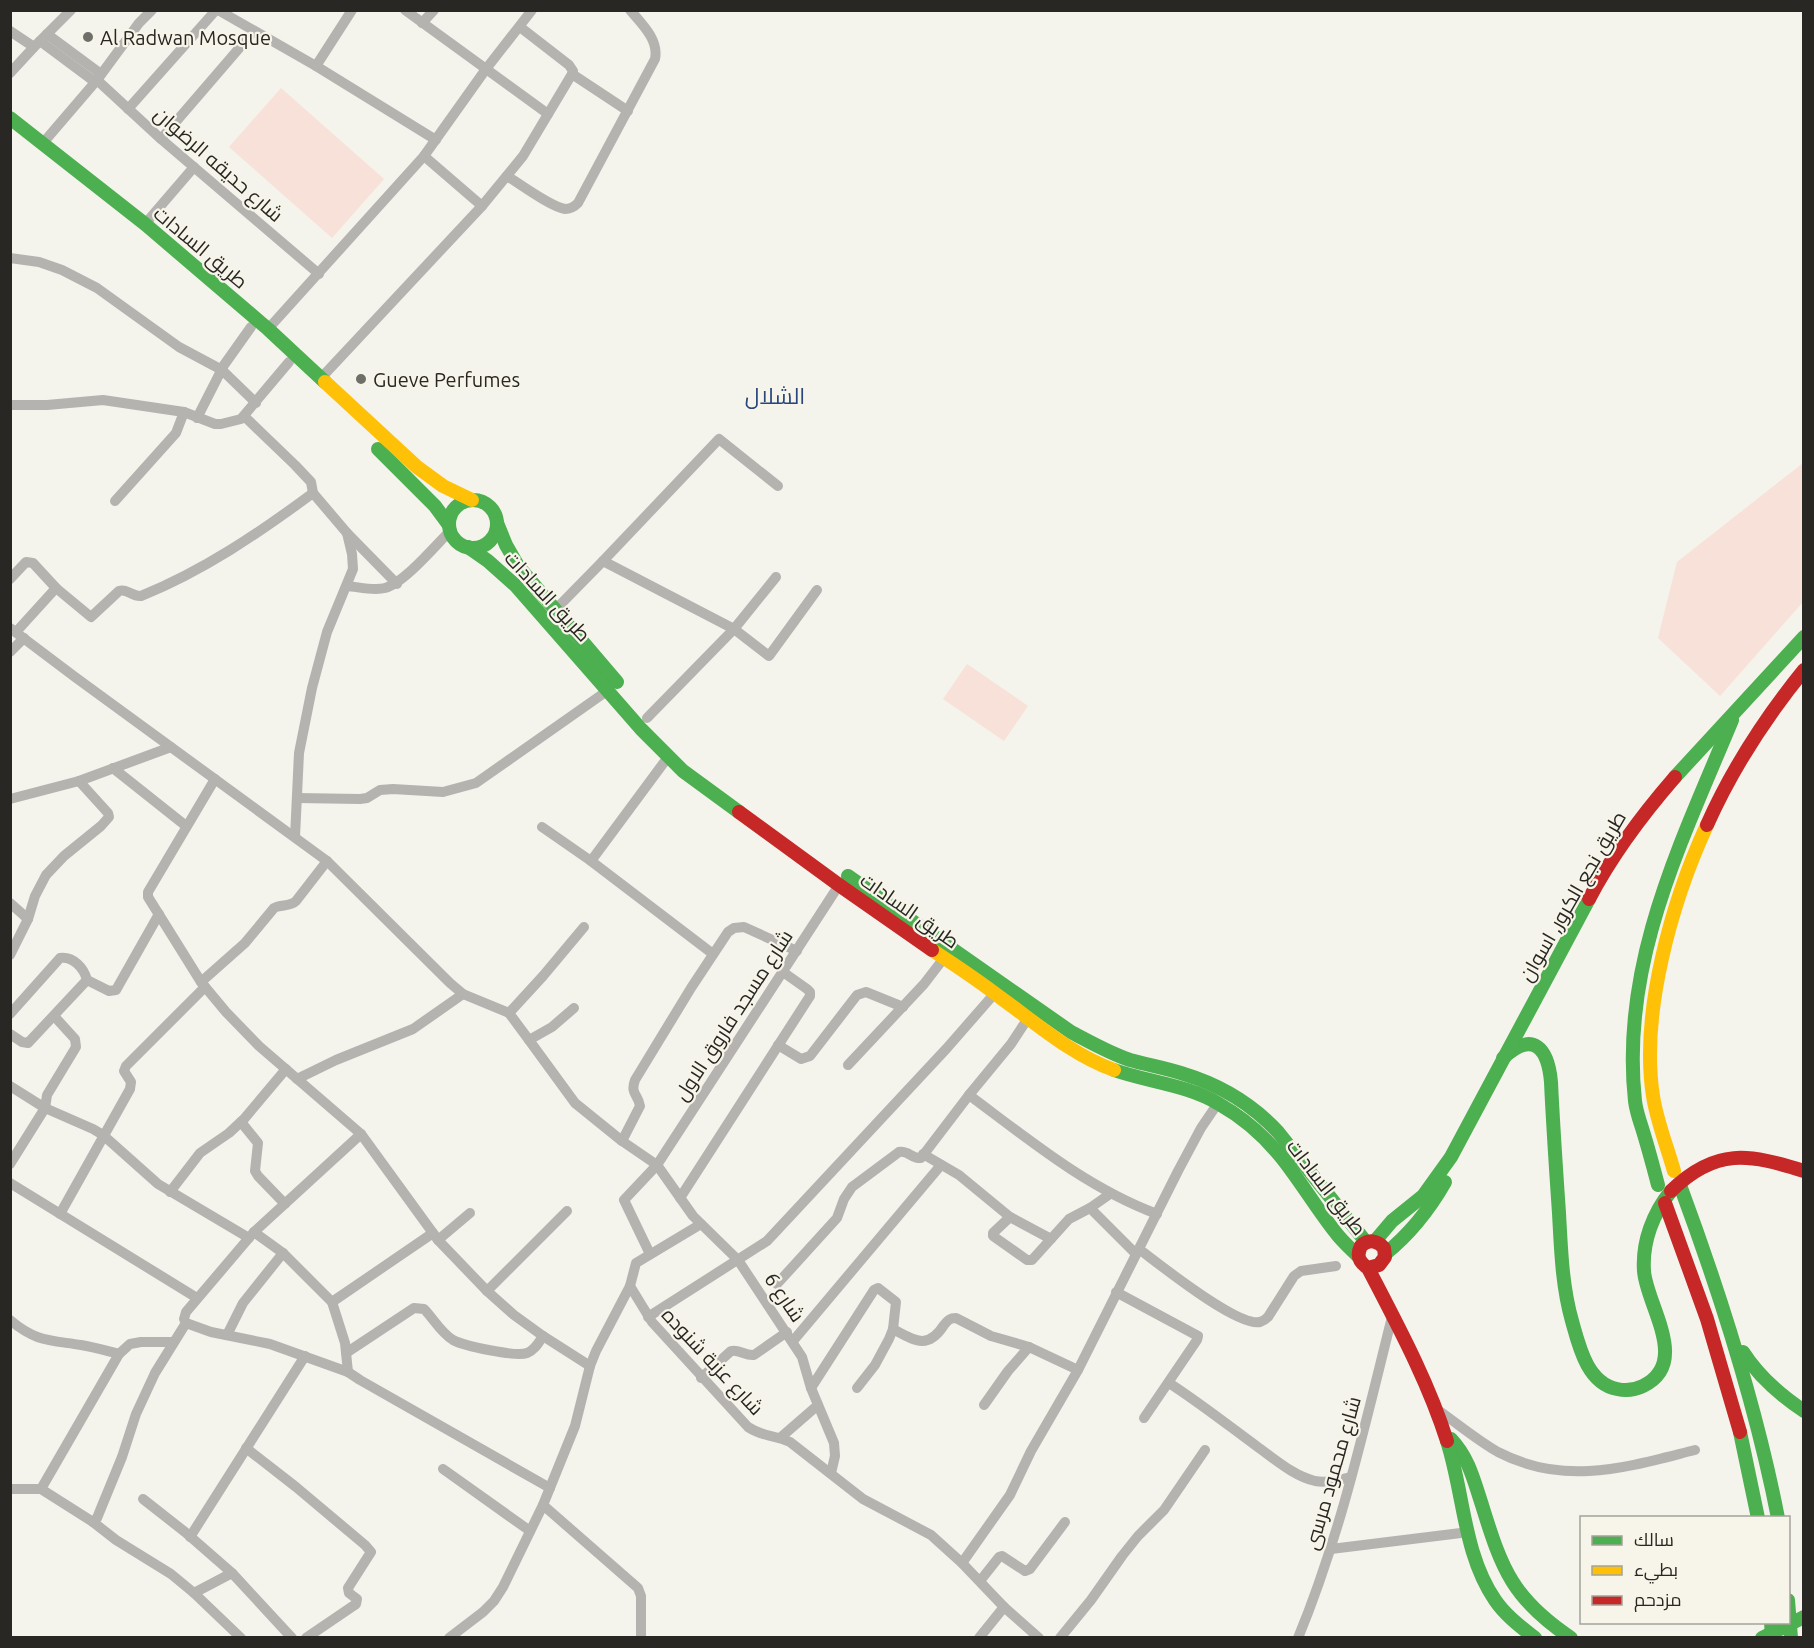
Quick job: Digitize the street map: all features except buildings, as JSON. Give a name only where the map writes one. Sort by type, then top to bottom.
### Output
[{"type":"main road","name":"طريق السادات","points":[[10,118],[144,224],[268,329],[417,467],[443,486],[472,500]]},
{"type":"main road","name":"طريق السادات","points":[[10,134],[148,242],[251,327],[429,500],[450,528]]},
{"type":"main road","points":[[472,500],[484,503],[493,511],[496,529],[490,540],[480,546],[468,547],[457,541],[450,528],[450,519],[456,508],[472,500]]},
{"type":"main road","name":"طريق السادات","points":[[496,523],[518,566],[647,718],[675,749],[703,773],[1071,1032],[1128,1059],[1200,1079],[1242,1101],[1267,1120],[1278,1132],[1370,1242]]},
{"type":"main road","name":"طريق السادات","points":[[468,547],[515,585],[668,757],[699,783],[1073,1050],[1108,1068],[1136,1078],[1187,1090],[1218,1103],[1236,1115],[1269,1143],[1337,1235],[1358,1256]]},
{"type":"main road","name":"طريق نجع الكرور, اسوان","points":[[1370,1242],[1423,1196],[1437,1178],[1457,1146],[1600,878],[1624,839],[1667,784],[1803,637]]},
{"type":"main road","points":[[1674,1171],[1653,1098],[1650,1053],[1653,1011],[1664,952],[1681,888],[1702,834],[1725,787],[1769,715],[1803,670]]},
{"type":"main road","points":[[1658,1185],[1635,1103],[1631,1060],[1636,1000],[1644,953],[1663,885],[1737,707]]},
{"type":"main road","points":[[1503,1058],[1511,1049],[1525,1044],[1539,1048],[1548,1060],[1563,1276],[1570,1317],[1594,1376],[1605,1385],[1618,1390],[1632,1390],[1645,1386],[1656,1377],[1663,1365],[1666,1351],[1665,1333],[1644,1273],[1644,1252],[1648,1232],[1656,1212],[1667,1195],[1682,1180],[1700,1168],[1740,1157],[1781,1164],[1803,1171]]},
{"type":"main road","name":"طريق نجع الكرور, اسوان","points":[[1385,1254],[1406,1237],[1431,1207],[1449,1172],[1457,1146]]},
{"type":"main road","points":[[1681,1188],[1734,1337],[1772,1481],[1778,1516]]},
{"type":"main road","points":[[1665,1203],[1711,1327],[1753,1486],[1758,1516]]},
{"type":"main road","points":[[1347,1216],[1369,1223],[1392,1221]]},
{"type":"main road","points":[[1370,1242],[1382,1246],[1385,1254],[1383,1262],[1372,1269],[1361,1264],[1358,1256],[1360,1248],[1370,1242]]},
{"type":"main road","points":[[1368,1268],[1423,1377],[1452,1452],[1473,1556],[1488,1589],[1504,1611],[1535,1638]]},
{"type":"main road","points":[[1734,1337],[1750,1365],[1761,1377],[1803,1411]]},
{"type":"main road","points":[[1445,1434],[1458,1446],[1468,1461],[1497,1554],[1509,1579],[1534,1611],[1571,1638]]},
{"type":"main road","points":[[1762,1638],[1789,1624]]},
{"type":"street","points":[[10,73],[71,10]]},
{"type":"street","points":[[43,143],[98,79],[139,23],[152,10]]},
{"type":"street","points":[[128,109],[217,10],[316,66],[435,140]]},
{"type":"street","points":[[316,66],[352,10]]},
{"type":"street","points":[[405,10],[548,114]]},
{"type":"street","points":[[422,23],[434,10]]},
{"type":"street","points":[[268,329],[424,156],[486,69],[532,10]]},
{"type":"street","points":[[507,176],[552,204],[565,209],[573,208],[579,203],[657,51],[649,34],[630,10]]},
{"type":"street","points":[[321,378],[482,206],[507,176],[523,156],[572,74],[573,70],[569,65],[520,27]]},
{"type":"street","name":"شارع حديقه الرضوان","points":[[10,31],[40,40],[98,79],[161,139],[319,274]]},
{"type":"street","points":[[161,139],[254,31]]},
{"type":"street","points":[[572,74],[628,111]]},
{"type":"street","points":[[424,156],[482,206]]},
{"type":"street","points":[[144,224],[194,167]]},
{"type":"street","points":[[10,258],[39,262],[62,270],[97,288],[178,347],[222,370],[256,403]]},
{"type":"street","points":[[197,418],[222,370],[251,327]]},
{"type":"street","points":[[10,405],[47,405],[103,400],[184,412],[215,424],[221,424],[241,419],[289,362]]},
{"type":"street","points":[[114,501],[176,433],[184,412]]},
{"type":"street","points":[[244,416],[296,465],[310,482],[313,493],[347,533],[397,584]]},
{"type":"street","points":[[555,610],[719,439],[778,486]]},
{"type":"street","points":[[10,579],[26,562],[30,562],[56,588],[91,617],[119,591],[125,590],[141,596],[207,564],[263,529],[313,493]]},
{"type":"street","points":[[347,586],[377,589],[397,584],[450,528]]},
{"type":"street","points":[[294,837],[299,753],[319,658],[327,632],[353,569],[347,533]]},
{"type":"street","points":[[603,561],[734,629],[769,656],[817,590]]},
{"type":"street","points":[[647,718],[734,629],[776,577]]},
{"type":"street","points":[[10,651],[17,633],[56,588]]},
{"type":"street","points":[[17,633],[327,861],[463,994],[509,1013],[584,927]]},
{"type":"street","points":[[297,798],[360,799],[367,798],[380,790],[443,792],[476,783],[607,690]]},
{"type":"street","points":[[10,799],[79,781],[171,747]]},
{"type":"street","points":[[591,861],[668,757]]},
{"type":"street","points":[[113,768],[186,826]]},
{"type":"street","points":[[215,779],[148,892],[148,897],[203,985],[260,1046],[362,1134],[435,1237],[487,1291],[514,1315],[590,1366]]},
{"type":"street","points":[[10,955],[14,940],[28,919],[35,896],[46,875],[109,817],[79,781]]},
{"type":"street","points":[[542,827],[591,861],[713,954]]},
{"type":"street","points":[[60,1214],[130,1089],[130,1082],[124,1071],[126,1066],[245,943],[274,908],[296,901],[327,861]]},
{"type":"street","name":"شارع مسجد فاروق الاول","points":[[651,1254],[624,1202],[627,1196],[657,1165],[839,885]]},
{"type":"street","points":[[10,903],[28,919]]},
{"type":"street","points":[[10,1014],[60,958],[69,958],[82,969],[87,980],[109,991],[116,990],[159,914]]},
{"type":"street","points":[[622,1141],[640,1106],[634,1095],[635,1080],[728,932],[739,927],[752,930],[797,951]]},
{"type":"street","points":[[848,1065],[931,976],[944,958]]},
{"type":"street","points":[[680,1198],[807,1001],[810,992],[783,972]]},
{"type":"street","points":[[10,1034],[28,1043],[87,980]]},
{"type":"street","points":[[778,1046],[801,1059],[810,1056],[857,995],[861,993],[866,992],[903,1007]]},
{"type":"street","points":[[648,1317],[766,1241],[947,1048],[995,993]]},
{"type":"street","points":[[297,1079],[336,1060],[413,1029],[463,994]]},
{"type":"street","points":[[529,1040],[552,1027],[574,1008]]},
{"type":"street","name":"شارع 6","points":[[509,1013],[575,1103],[622,1141],[657,1165],[693,1216],[738,1260],[790,1336],[805,1364],[811,1388],[835,1448],[831,1473]]},
{"type":"street","points":[[10,1164],[45,1108],[47,1095],[76,1047],[75,1040],[54,1017]]},
{"type":"street","points":[[777,1284],[837,1218],[844,1199],[852,1187],[899,1152],[906,1151],[919,1159],[1011,1044],[1028,1018]]},
{"type":"street","points":[[170,1192],[200,1153],[241,1122],[286,1069]]},
{"type":"street","points":[[10,1086],[45,1108],[103,1135],[170,1192],[283,1253],[332,1302],[346,1353],[348,1372]]},
{"type":"street","points":[[969,1095],[1073,1171],[1131,1205],[1157,1214]]},
{"type":"street","points":[[963,1563],[1010,1495],[1031,1451],[1078,1370],[1201,1128],[1218,1103]]},
{"type":"street","points":[[241,1122],[258,1143],[255,1171],[285,1204]]},
{"type":"street","points":[[186,1323],[184,1319],[186,1312],[251,1235],[362,1134]]},
{"type":"street","points":[[923,1154],[959,1176],[1010,1217],[1051,1239]]},
{"type":"street","points":[[701,1378],[731,1351],[754,1354],[790,1336],[941,1165]]},
{"type":"street","points":[[10,1183],[197,1298]]},
{"type":"street","points":[[1010,1217],[993,1233],[993,1236],[1027,1260],[1032,1260],[1069,1219],[1110,1194]]},
{"type":"street","points":[[1090,1208],[1138,1251],[1185,1284],[1213,1303],[1254,1322],[1262,1322],[1268,1317],[1294,1276],[1301,1271],[1336,1266]]},
{"type":"street","points":[[487,1291],[567,1211]]},
{"type":"street","points":[[332,1302],[470,1213]]},
{"type":"street","points":[[449,1638],[483,1612],[503,1587],[550,1488],[575,1426],[590,1366],[630,1286],[636,1263],[701,1224]]},
{"type":"street","points":[[227,1335],[243,1303],[283,1253]]},
{"type":"street","name":"شارع عزبة شنوده","points":[[630,1286],[648,1317],[701,1378],[748,1427],[763,1435],[790,1442],[870,1504],[931,1535],[963,1563],[1004,1607],[1039,1638]]},
{"type":"street","points":[[811,1388],[875,1289],[878,1288],[896,1302],[893,1329],[882,1353],[858,1388]]},
{"type":"street","points":[[1116,1292],[1198,1336],[1144,1418]]},
{"type":"street","points":[[346,1353],[418,1307],[424,1309],[451,1339],[462,1344],[521,1354],[533,1350],[543,1336]]},
{"type":"street","name":"شارع محمود مرسى","points":[[1298,1638],[1331,1549],[1392,1317]]},
{"type":"street","points":[[893,1329],[910,1338],[929,1341],[947,1321],[956,1318],[991,1336],[1029,1347],[1078,1370]]},
{"type":"street","points":[[10,1320],[23,1331],[36,1337],[119,1354]]},
{"type":"street","points":[[186,1323],[270,1344],[348,1372],[550,1488]]},
{"type":"street","points":[[93,1522],[97,1518],[141,1403],[155,1373],[186,1323]]},
{"type":"street","points":[[41,1489],[119,1354],[130,1344],[173,1342]]},
{"type":"street","points":[[984,1405],[1029,1347]]},
{"type":"street","points":[[190,1537],[304,1356]]},
{"type":"street","points":[[1169,1383],[1294,1471],[1314,1481],[1328,1482],[1351,1477]]},
{"type":"street","points":[[780,1438],[818,1405]]},
{"type":"street","points":[[1436,1409],[1496,1451],[1552,1470],[1582,1472],[1611,1470],[1695,1450]]},
{"type":"street","points":[[246,1448],[296,1486],[371,1552],[348,1588],[349,1593],[357,1599],[356,1604],[306,1638]]},
{"type":"street","points":[[1060,1638],[1138,1536],[1164,1510],[1205,1450]]},
{"type":"street","points":[[443,1469],[530,1530]]},
{"type":"street","points":[[10,1489],[41,1489],[93,1522],[116,1540],[171,1574],[241,1638]]},
{"type":"street","points":[[142,1499],[232,1573],[292,1638]]},
{"type":"street","points":[[543,1505],[638,1588],[641,1596],[641,1638]]},
{"type":"street","points":[[980,1581],[1002,1556],[1020,1569],[1025,1571],[1030,1569],[1065,1522]]},
{"type":"street","points":[[1331,1549],[1469,1532]]},
{"type":"street","points":[[194,1593],[232,1573]]},
{"type":"street","points":[[979,1638],[1004,1607]]},
{"type":"shaded area","points":[[281,88],[384,179],[332,238],[229,147]]},
{"type":"shaded area","points":[[1803,463],[1803,602],[1720,696],[1658,638],[1677,562]]},
{"type":"shaded area","points":[[967,664],[1028,706],[1004,741],[943,699]]},
{"type":"traffic: fast","points":[[10,118],[145,224],[268,329],[325,382]]},
{"type":"traffic: fast","points":[[378,449],[435,506],[449,525]]},
{"type":"traffic: fast","points":[[473,500],[490,507],[497,524],[490,541],[473,548],[456,541],[449,524],[456,507],[473,500]]},
{"type":"traffic: fast","points":[[497,523],[518,566],[617,682]]},
{"type":"traffic: fast","points":[[468,547],[515,585],[641,729],[683,771],[739,812]]},
{"type":"traffic: fast","points":[[1675,777],[1804,637]]},
{"type":"traffic: fast","points":[[1658,1185],[1635,1101],[1633,1050],[1637,1001],[1646,953],[1659,905],[1693,812],[1732,720]]},
{"type":"traffic: fast","points":[[848,876],[1071,1032],[1130,1060],[1177,1072],[1210,1084],[1247,1105],[1278,1132],[1366,1242]]},
{"type":"traffic: fast","points":[[1375,1241],[1392,1221],[1423,1196],[1451,1157],[1589,899]]},
{"type":"traffic: fast","points":[[1503,1058],[1523,1045],[1531,1044],[1542,1052],[1546,1060],[1551,1082],[1561,1254],[1569,1308],[1581,1352],[1591,1371],[1598,1379],[1617,1389],[1630,1390],[1643,1386],[1657,1376],[1664,1363],[1665,1348],[1662,1332],[1646,1284],[1644,1260],[1650,1228],[1671,1191]]},
{"type":"traffic: fast","points":[[1114,1070],[1194,1092],[1228,1109],[1245,1121],[1282,1158],[1336,1233],[1358,1256]]},
{"type":"traffic: fast","points":[[1385,1254],[1418,1221],[1445,1182]]},
{"type":"traffic: fast","points":[[1681,1188],[1736,1351],[1759,1434],[1778,1516]]},
{"type":"traffic: fast","points":[[1743,1352],[1770,1385],[1804,1411]]},
{"type":"traffic: fast","points":[[1740,1432],[1758,1516]]},
{"type":"traffic: fast","points":[[1451,1439],[1470,1470],[1496,1548],[1512,1581],[1535,1610],[1571,1638]]},
{"type":"traffic: fast","points":[[1447,1441],[1470,1543],[1484,1582],[1495,1600],[1513,1621],[1535,1638]]},
{"type":"traffic: fast","points":[[1762,1638],[1804,1617]]},
{"type":"traffic: fast","points":[[1771,1624],[1772,1638]]},
{"type":"traffic: fast","points":[[1790,1624],[1791,1638]]},
{"type":"traffic: slow","points":[[325,382],[417,467],[443,486],[472,500]]},
{"type":"traffic: slow","points":[[1674,1171],[1653,1096],[1650,1064],[1651,1029],[1655,994],[1671,922],[1707,825]]},
{"type":"traffic: slow","points":[[932,950],[1069,1047],[1114,1070]]},
{"type":"traffic: jam","points":[[1707,825],[1750,744],[1804,670]]},
{"type":"traffic: jam","points":[[1589,899],[1628,836],[1675,777]]},
{"type":"traffic: jam","points":[[739,812],[932,950]]},
{"type":"traffic: jam","points":[[1671,1191],[1703,1167],[1734,1158],[1750,1158],[1804,1171]]},
{"type":"traffic: jam","points":[[1665,1203],[1707,1319],[1740,1432]]},
{"type":"traffic: jam","points":[[1368,1268],[1379,1265],[1385,1257],[1384,1248],[1370,1241],[1361,1246],[1359,1258],[1368,1268],[1411,1353],[1431,1397],[1447,1441]]},
{"type":"place","name":"Al Radwan Mosque","points":[[88,37]]},
{"type":"place","name":"Gueve Perfumes","points":[[361,379]]},
{"type":"district","name":"الشلال","points":[[775,395]]}]
